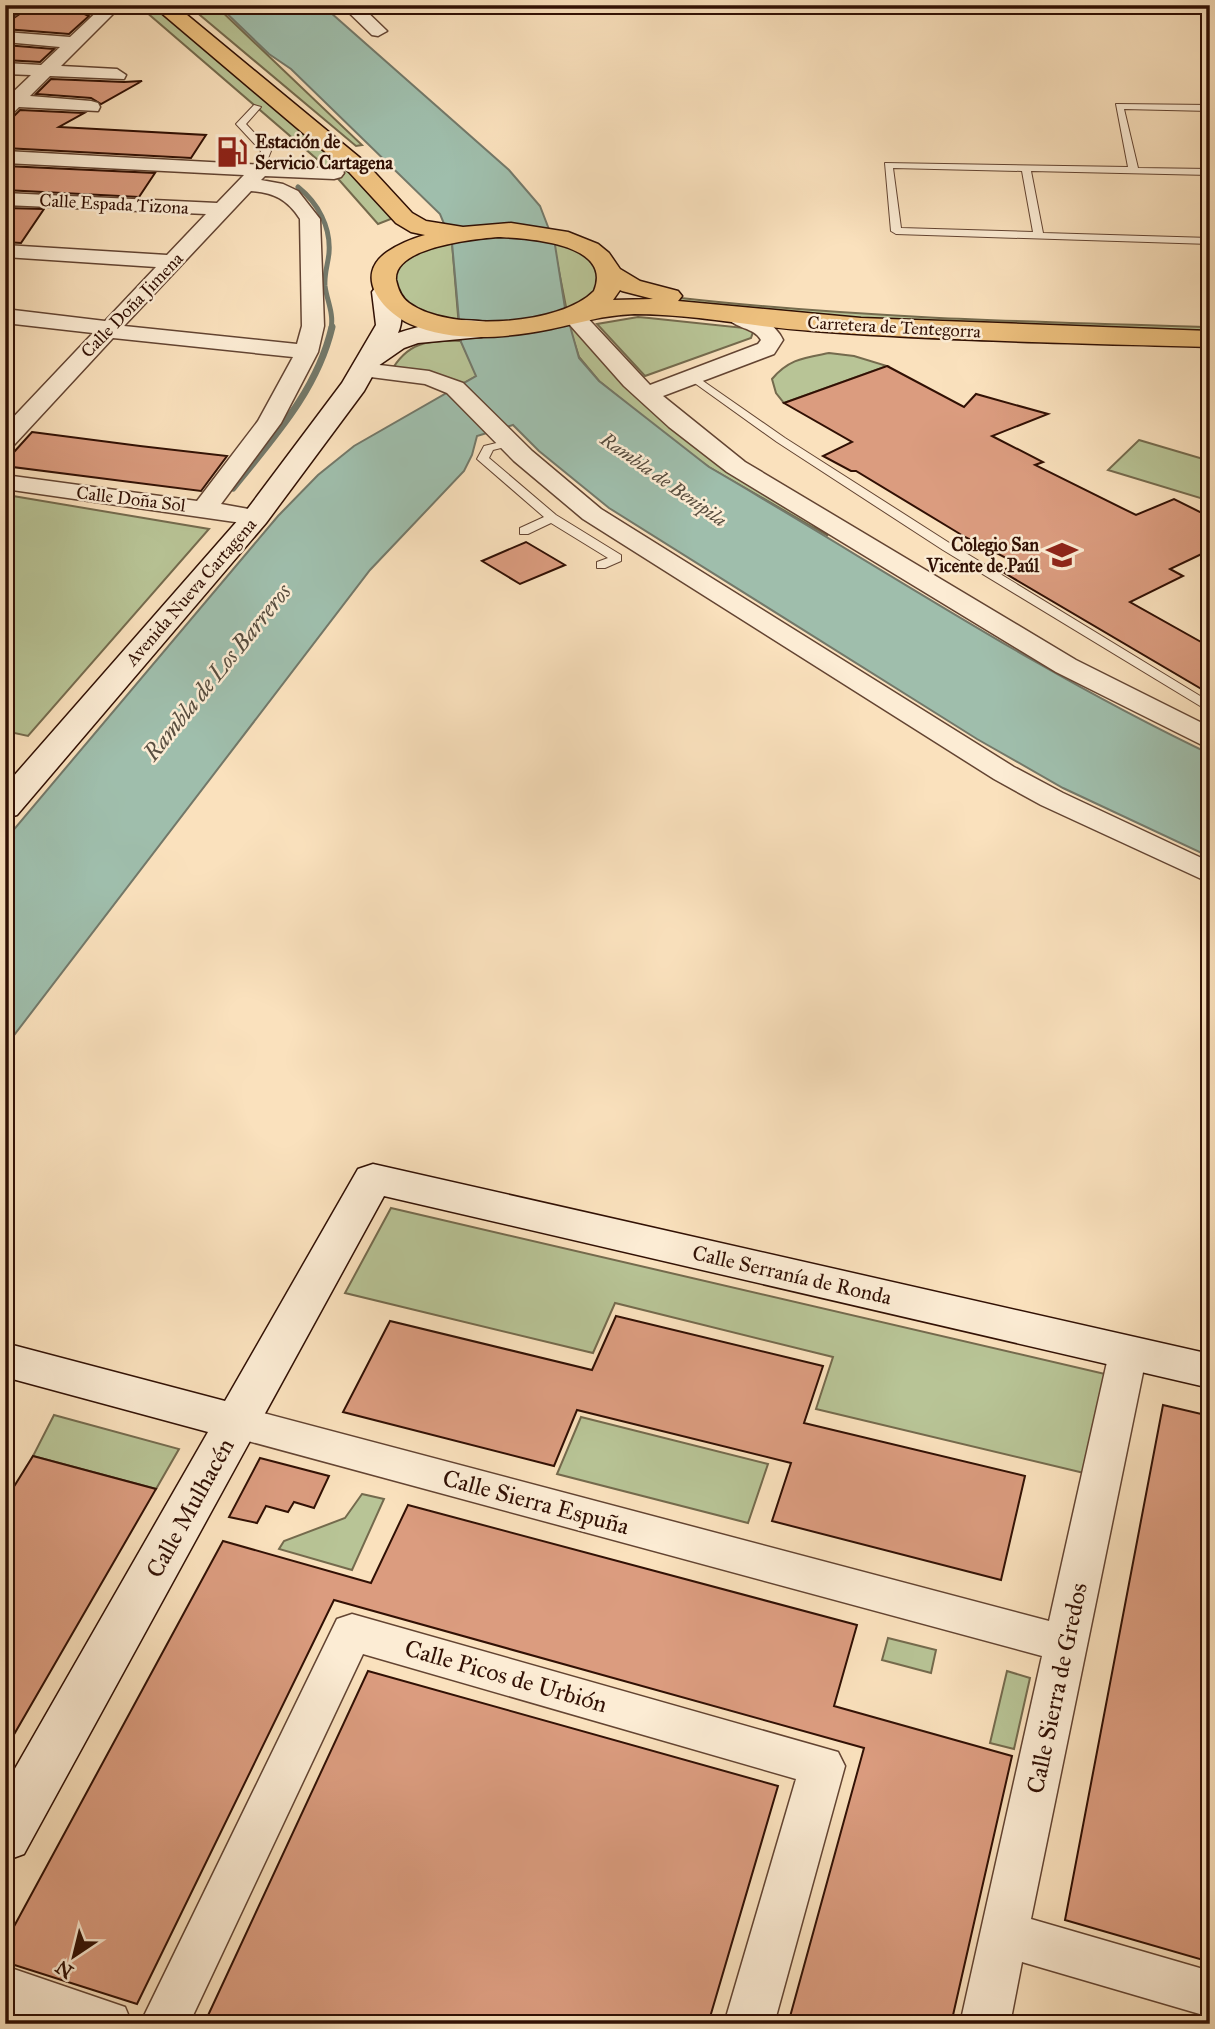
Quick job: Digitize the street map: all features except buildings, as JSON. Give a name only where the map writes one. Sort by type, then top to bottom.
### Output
[{"type":"main road","points":[[138,5],[334,173],[386,241],[410,248],[456,233]]},
{"type":"main road","points":[[153,5],[187,26]]},
{"type":"main road","points":[[162,5],[357,167],[404,218],[420,227],[456,233],[507,230],[552,236],[591,250],[604,262],[609,273],[609,285],[602,297],[573,315]]},
{"type":"main road","points":[[386,241],[386,292]]},
{"type":"main road","name":"Carretera de Tentegorra","points":[[609,273],[631,286],[659,295],[740,305],[936,318],[1210,327]]},
{"type":"main road","name":"Carretera de Tentegorra","points":[[386,292],[399,307],[415,315],[466,328],[527,327],[610,308],[643,307],[738,317],[926,330],[1210,340]]},
{"type":"street","points":[[5,17],[22,5]]},
{"type":"street","points":[[349,5],[378,31]]},
{"type":"street","points":[[8,104],[75,43],[102,11]]},
{"type":"street","points":[[5,37],[75,43]]},
{"type":"street","points":[[5,68],[117,75]]},
{"type":"street","points":[[8,104],[91,107]]},
{"type":"street","points":[[5,157],[252,177],[334,173]]},
{"type":"street","points":[[205,508],[269,423],[307,352],[313,326],[310,219],[301,204],[282,188],[252,177]]},
{"type":"street","name":"Calle Doña Jimena","points":[[5,440],[252,177]]},
{"type":"street","name":"Calle Espada Tizona","points":[[5,199],[223,209]]},
{"type":"street","points":[[5,251],[174,261]]},
{"type":"street","name":"Avenida Nueva Cartagena","points":[[5,808],[256,517],[364,368],[389,325],[386,292]]},
{"type":"street","points":[[573,315],[677,422],[736,467],[1066,666],[1210,738]]},
{"type":"street","points":[[5,316],[307,352]]},
{"type":"street","points":[[647,394],[759,353],[770,345],[772,340],[766,330],[738,317]]},
{"type":"street","name":"Avenida Nueva Cartagena","points":[[364,368],[379,352],[404,338],[424,332],[466,328]]},
{"type":"street","points":[[364,368],[429,378],[455,388],[503,436],[592,514],[961,747],[1052,799],[1210,874]]},
{"type":"street","name":"Calle Doña Sol","points":[[5,482],[256,517]]},
{"type":"street","name":"Calle Serranía de Ronda","points":[[373,1179],[1210,1371]]},
{"type":"street","name":"Calle Mulhacén","points":[[5,1837],[373,1179]]},
{"type":"street","name":"Calle Sierra de Gredos","points":[[985,2024],[1128,1353]]},
{"type":"street","name":"Calle Sierra Espuña","points":[[5,1360],[1066,1644]]},
{"type":"street","name":"Calle Picos de Urbión","points":[[164,2024],[352,1632],[822,1766],[749,2024]]},
{"type":"street","points":[[1004,1934],[1210,1994]]},
{"type":"street","points":[[5,1989],[108,2024]]},
{"type":"lane","points":[[1134,172],[1118,106],[1210,108]]},
{"type":"lane","points":[[252,177],[266,151],[241,124],[257,107]]},
{"type":"lane","points":[[1210,172],[888,165],[896,231],[1210,241]]},
{"type":"lane","points":[[1026,169],[1039,236]]},
{"type":"lane","points":[[693,377],[780,440],[947,547],[1210,708]]},
{"type":"lane","points":[[503,436],[488,448],[483,459],[552,518],[617,558],[601,565]]},
{"type":"lane","points":[[524,531],[552,518]]},
{"type":"shaded area","points":[[138,5],[153,5],[401,215],[378,224],[333,173]]},
{"type":"shaded area","points":[[188,5],[215,5],[362,145],[356,146]]},
{"type":"shaded area","points":[[552,236],[574,243],[610,279],[568,317]]},
{"type":"shaded area","points":[[452,243],[459,327],[424,319],[383,282],[397,256]]},
{"type":"shaded area","points":[[681,298],[879,315],[1210,327],[1210,339],[675,310]]},
{"type":"shaded area","points":[[638,317],[754,329],[751,338],[645,376],[597,324]]},
{"type":"shaded area","points":[[582,326],[677,422],[828,536],[709,467],[599,381],[579,357],[570,329]]},
{"type":"shaded area","points":[[438,341],[461,341],[477,376],[455,388],[390,373],[403,355],[419,345]]},
{"type":"shaded area","points":[[829,353],[854,356],[887,366],[784,403],[776,393],[772,379],[778,372],[804,358]]},
{"type":"shaded area","points":[[1139,440],[1210,461],[1210,501],[1108,470]]},
{"type":"shaded area","points":[[13,496],[209,529],[28,736],[5,731],[5,504]]},
{"type":"shaded area","points":[[391,1208],[1105,1374],[1084,1473],[816,1409],[833,1357],[615,1303],[593,1353],[345,1293]]},
{"type":"shaded area","points":[[54,1415],[179,1449],[156,1489],[33,1456]]},
{"type":"shaded area","points":[[581,1417],[768,1464],[748,1523],[557,1474]]},
{"type":"shaded area","points":[[362,1494],[384,1499],[352,1570],[279,1549],[284,1541],[345,1518]]},
{"type":"shaded area","points":[[888,1638],[936,1650],[931,1673],[882,1660]]},
{"type":"shaded area","points":[[1007,1671],[1030,1678],[1014,1749],[990,1743]]},
{"type":"water","points":[[218,5],[322,5],[509,170],[540,206],[555,245],[565,308],[579,358],[599,381],[709,467],[1019,652],[1145,722],[1210,754],[1210,857],[1063,788],[977,739],[609,508],[539,451],[513,425],[477,436],[464,471],[370,570],[5,1047],[5,840],[278,516],[318,475],[354,446],[476,376],[461,342],[452,243],[440,214],[291,69],[269,54]]},
{"type":"waterway","points":[[298,187],[312,200],[322,216],[328,234],[329,253],[325,282],[331,312],[331,329]]},
{"type":"waterway","points":[[233,488],[305,393],[316,372],[332,327]]},
{"type":"place","name":"Estación de Servicio Cartagena","points":[[232,152]]},
{"type":"place","name":"Colegio San Vicente de Paúl","points":[[1062,555]]},
{"type":"water label","name":"Rambla de Benipila","points":[[664,479]]},
{"type":"water label","name":"Rambla de Los Barreros","points":[[217,672]]}]
